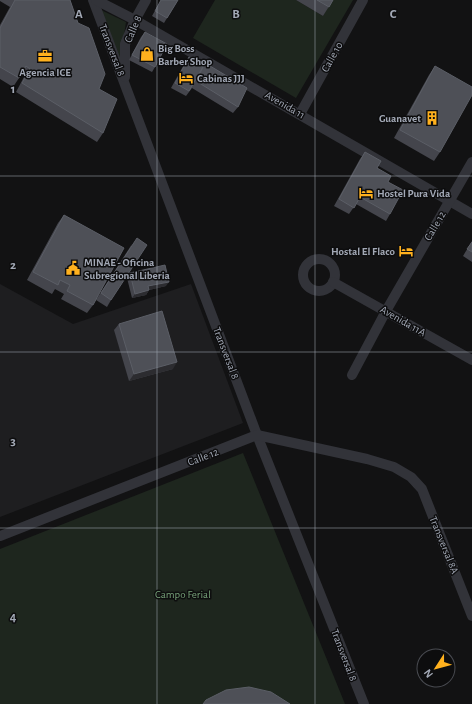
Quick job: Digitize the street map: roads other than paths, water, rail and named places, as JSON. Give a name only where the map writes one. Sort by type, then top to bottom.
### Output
[{"type":"street","name":"Avenida 11","points":[[94,0],[135,20],[472,214]]},
{"type":"street","name":"Transversal 8","points":[[94,0],[124,84],[257,435],[364,704]]},
{"type":"street","name":"Calle 8","points":[[124,84],[125,44],[135,20],[146,0]]},
{"type":"street","name":"Calle 10","points":[[300,114],[363,0]]},
{"type":"street","name":"Calle 12","points":[[352,375],[386,311],[472,162]]},
{"type":"street","name":"Avenida 11A","points":[[333,282],[472,360]]},
{"type":"street","name":"Transversal 8A","points":[[257,435],[367,459],[394,467],[411,477],[422,489],[472,616]]},
{"type":"street","name":"Calle 12","points":[[0,536],[257,435]]},
{"type":"place","name":"Big Boss Barber Shop","points":[[147,54]]},
{"type":"place","name":"Agencia ICE","points":[[45,56]]},
{"type":"place","name":"Cabinas JJJ","points":[[186,78]]},
{"type":"place","name":"Guanavet","points":[[432,118]]},
{"type":"place","name":"Hostel Pura Vida","points":[[366,193]]},
{"type":"place","name":"Hostal El Flaco","points":[[406,251]]},
{"type":"place","name":"MINAE - Oficina Subregional Liberia","points":[[73,268]]},
{"type":"park label","name":"Campo Ferial","points":[[183,594]]}]
